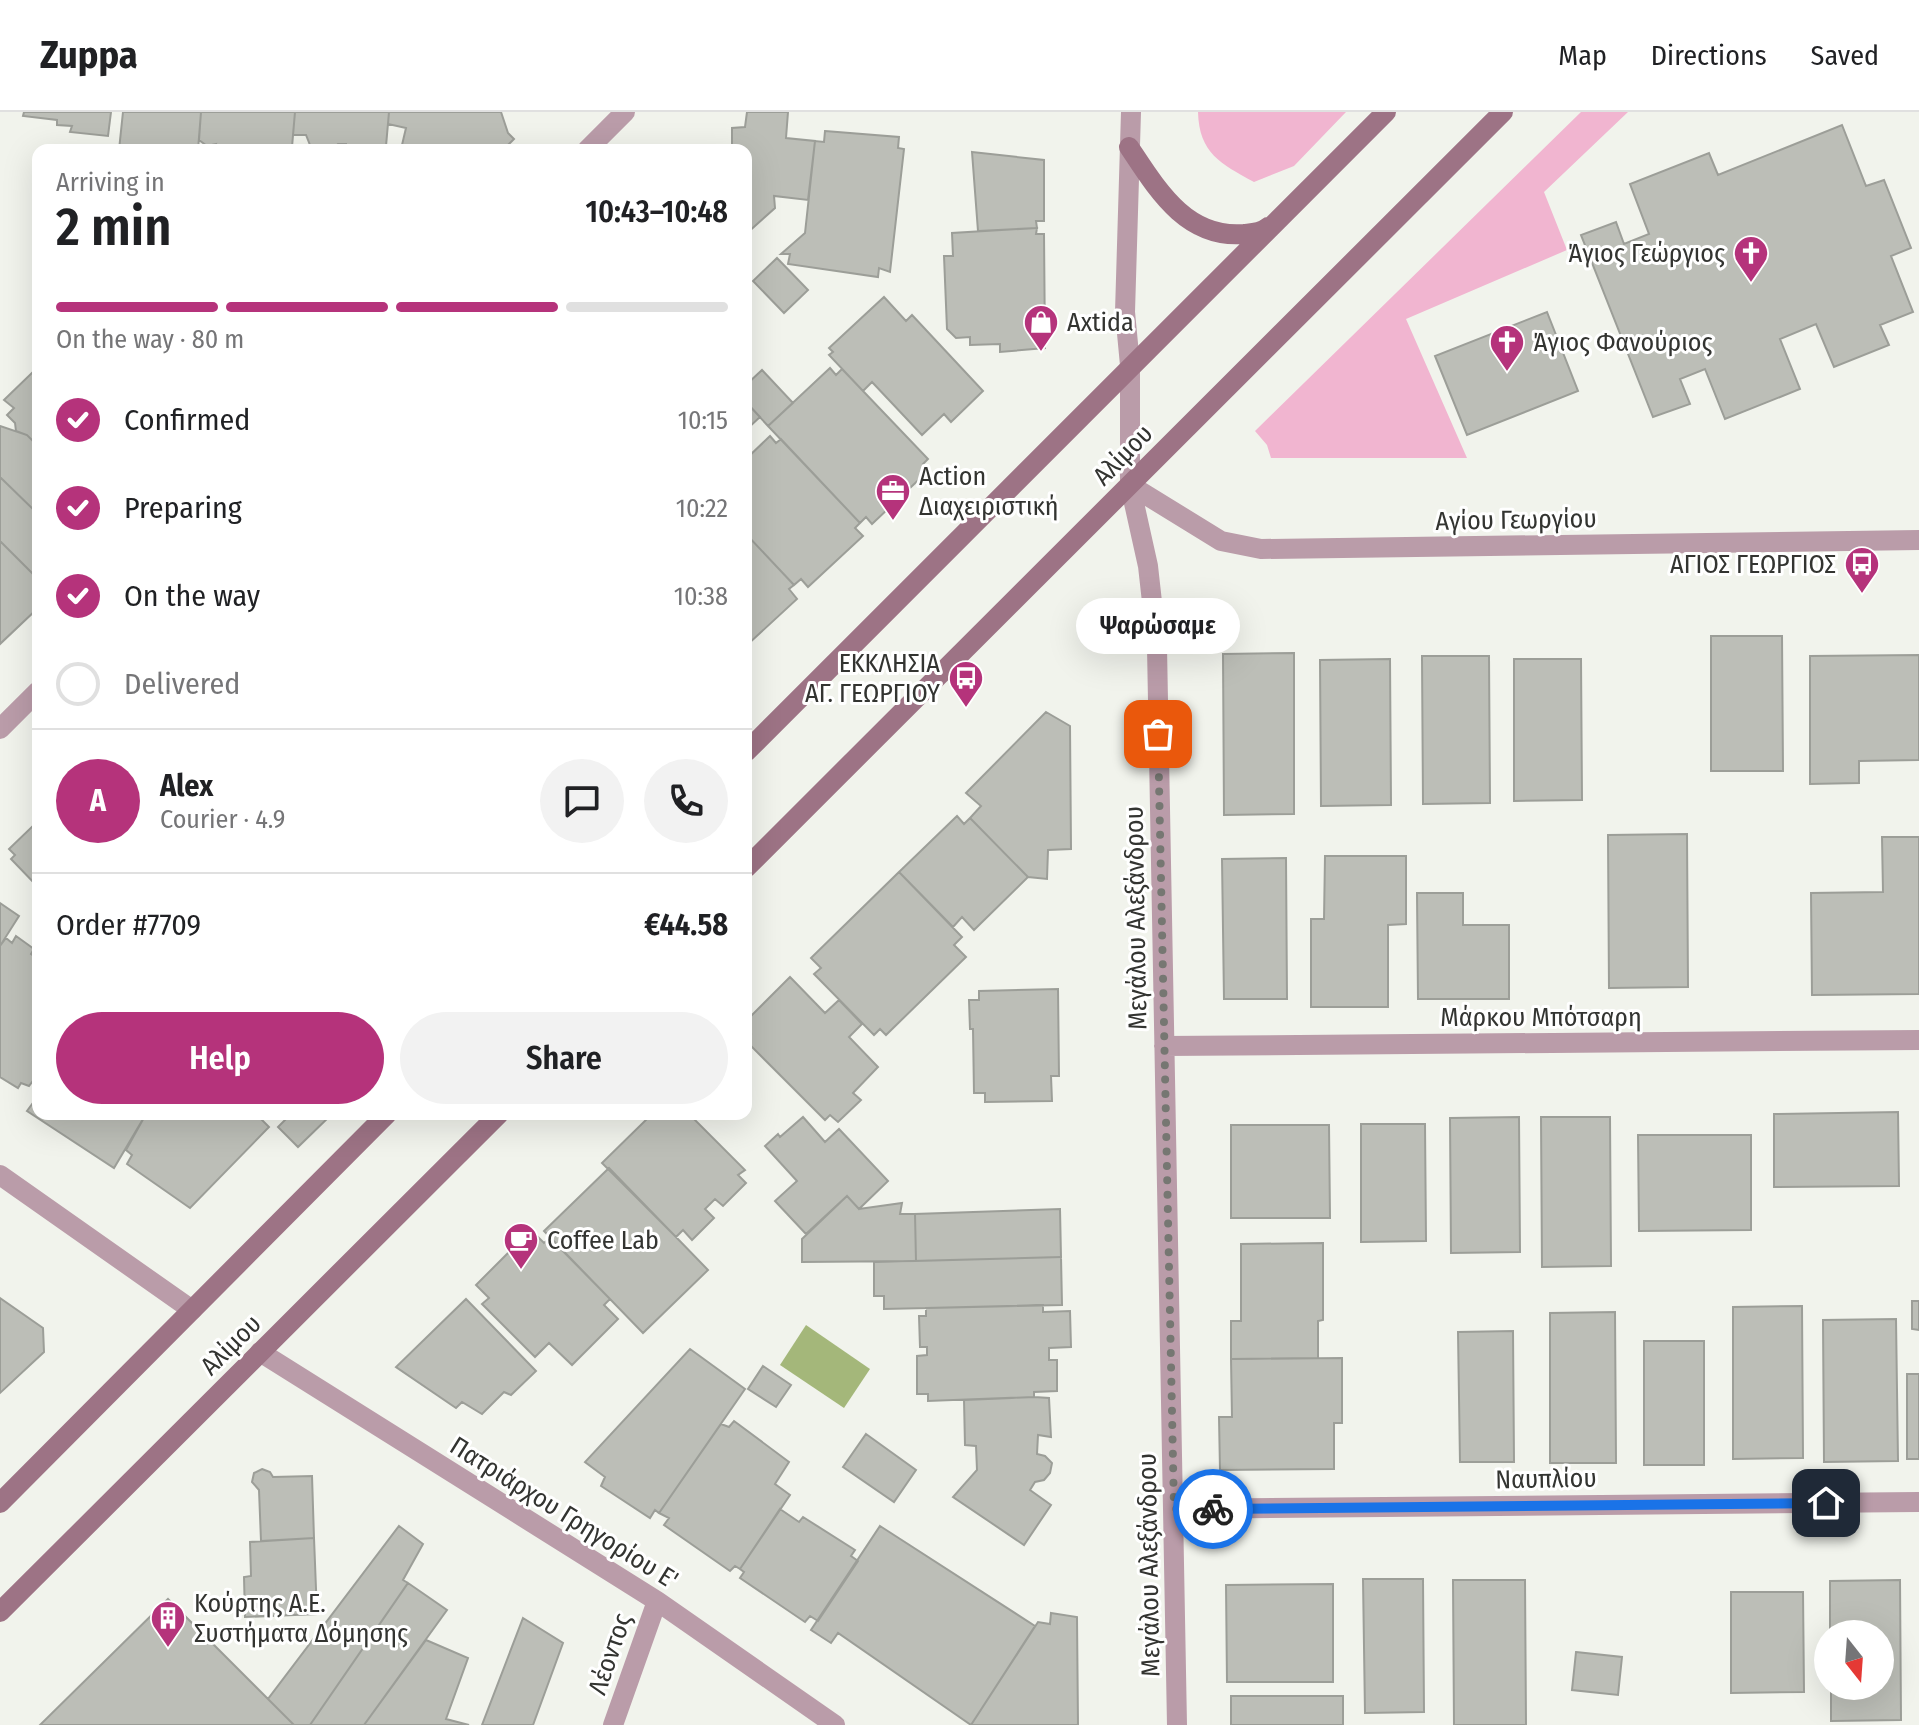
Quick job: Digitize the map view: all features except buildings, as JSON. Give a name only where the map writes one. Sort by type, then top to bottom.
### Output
[{"type":"main road","points":[[752,746],[1386,112]]},
{"type":"main road","name":"Αλίμου","points":[[752,862],[1130,485],[1214,397],[1503,112]]},
{"type":"main road","points":[[1129,147],[1158,191],[1177,213],[1202,228],[1232,235],[1262,232],[1289,208]]},
{"type":"main road","name":"Αλίμου","points":[[0,1503],[381,1120]]},
{"type":"main road","name":"Αλίμου","points":[[0,1612],[493,1120]]},
{"type":"street","points":[[593,144],[625,112]]},
{"type":"street","name":"Μεγάλου Αλεξάνδρου","points":[[1131,112],[1125,312],[1130,365],[1130,485],[1148,566],[1157,647],[1177,1725]]},
{"type":"street","name":"Αγίου Γεωργίου","points":[[1130,485],[1221,541],[1261,549],[1919,540]]},
{"type":"street","points":[[0,729],[32,697]]},
{"type":"street","name":"Μάρκου Μπότσαρη","points":[[1164,1046],[1919,1040]]},
{"type":"street","points":[[0,1175],[192,1310]]},
{"type":"street","name":"Πατριάρχου Γρηγορίου Ε'","points":[[260,1352],[657,1601],[835,1725]]},
{"type":"street","name":"Ναυπλίου","points":[[1174,1509],[1919,1502]]},
{"type":"street","name":"Λέοντος","points":[[613,1725],[657,1601]]},
{"type":"shaded area","points":[[1198,112],[1346,112],[1294,166],[1254,182],[1214,156],[1203,138]]},
{"type":"shaded area","points":[[1581,112],[1628,112],[1544,192],[1567,250],[1406,319],[1467,458],[1271,458],[1267,445],[1255,431]]},
{"type":"shaded area","points":[[806,1325],[870,1369],[844,1408],[780,1365]]},
{"type":"way so far","points":[[1158,734],[1174,1509],[1213,1509]]},
{"type":"place","name":"Άγιος Γεώργιος","points":[[1751,284]]},
{"type":"place","name":"Axtida","points":[[1041,353]]},
{"type":"place","name":"Άγιος Φανούριος","points":[[1507,373]]},
{"type":"place","name":"Action Διαχειριστική","points":[[893,522]]},
{"type":"place","name":"ΑΓΙΟΣ ΓΕΩΡΓΙΟΣ","points":[[1862,595]]},
{"type":"place","name":"ΕΚΚΛΗΣΙΑ ΑΓ. ΓΕΩΡΓΙΟΥ","points":[[966,709]]},
{"type":"place","name":"Ψαρώσαμε","points":[[1158,734]]},
{"type":"place","name":"Coffee Lab","points":[[521,1271]]},
{"type":"place","name":"Κούρτης Α.Ε. Συστήματα Δόμησης","points":[[168,1649]]},
{"type":"route","points":[[1213,1509],[1826,1503]]}]
